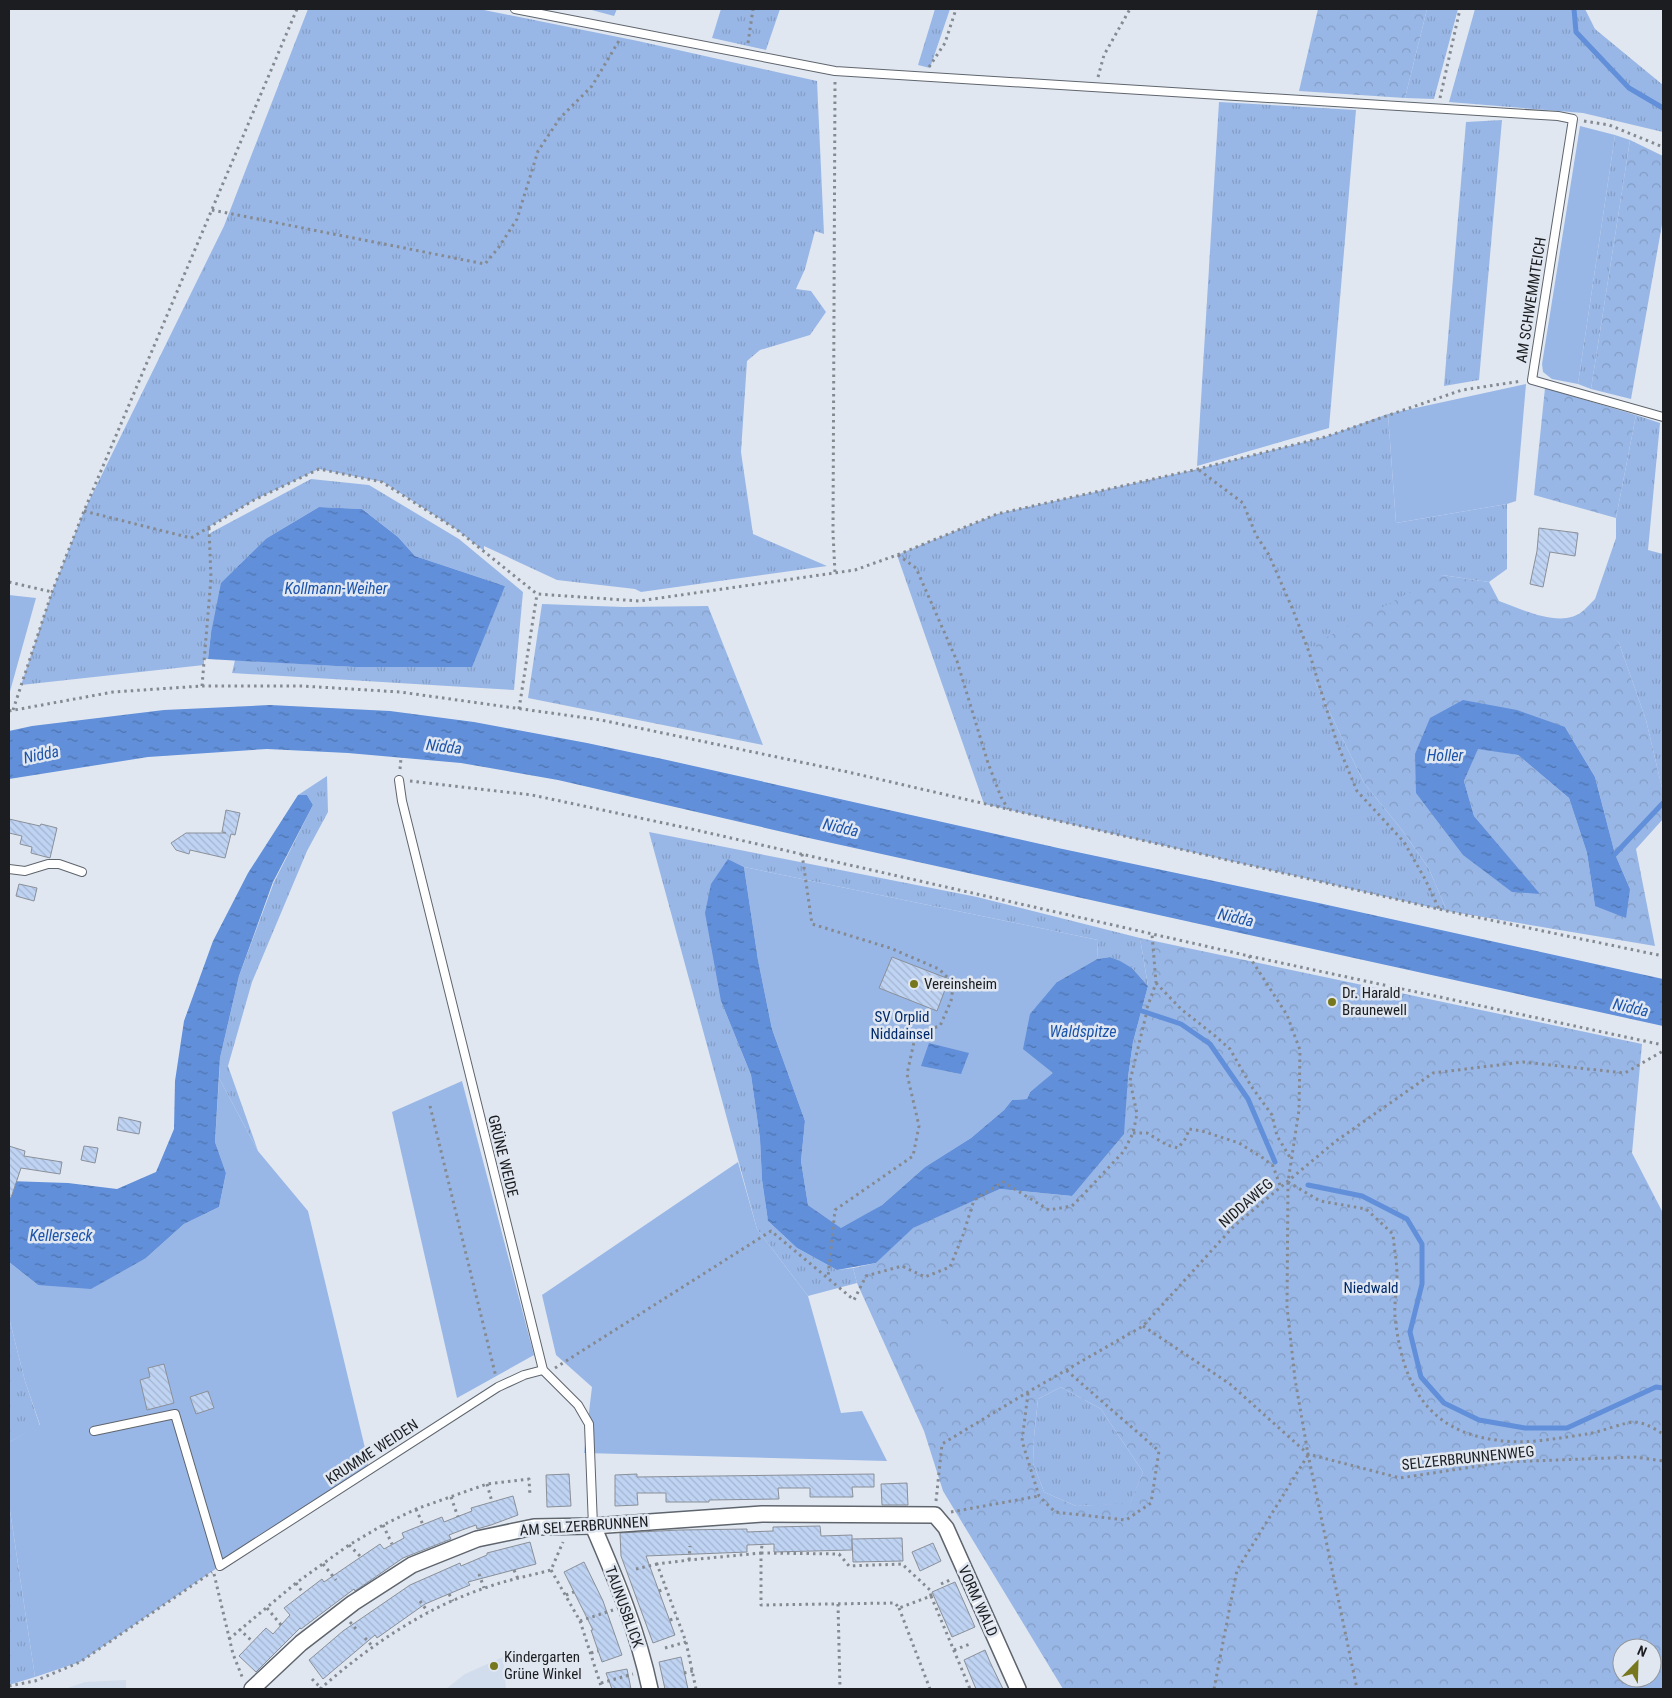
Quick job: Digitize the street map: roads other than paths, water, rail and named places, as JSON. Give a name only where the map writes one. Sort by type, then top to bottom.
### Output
[{"type":"street","name":"AM SELZERBRUNNEN","points":[[248,1685],[353,1603],[412,1564],[477,1539],[534,1527],[592,1526],[762,1514],[935,1515]]},
{"type":"street","name":"VORM WALD","points":[[935,1515],[946,1528],[1018,1689]]},
{"type":"street","name":"TAUNUSBLICK","points":[[592,1526],[619,1585],[644,1663],[650,1689]]},
{"type":"lane","name":"AM SCHWEMMTEICH","points":[[515,9],[835,71],[1437,108],[1558,116],[1573,119],[1532,380],[1663,417]]},
{"type":"lane","name":"GRÜNE WEIDE","points":[[399,780],[402,802],[544,1372]]},
{"type":"lane","points":[[9,869],[25,871],[48,864],[59,864],[82,872]]},
{"type":"lane","name":"KRUMME WEIDEN","points":[[94,1431],[175,1414],[220,1566],[498,1388],[524,1375],[544,1372]]},
{"type":"lane","points":[[544,1372],[578,1405],[589,1424],[592,1526]]},
{"type":"water","name":"Kollmann-Weiher","points":[[319,507],[362,509],[398,537],[415,556],[505,586],[472,667],[354,667],[208,659],[221,583],[267,538]]},
{"type":"water","name":"Holler","points":[[1463,700],[1517,710],[1565,727],[1595,777],[1615,854],[1630,889],[1626,918],[1595,906],[1587,853],[1569,798],[1518,755],[1478,749],[1464,781],[1474,816],[1540,894],[1512,892],[1463,855],[1416,793],[1415,754],[1430,718]]},
{"type":"water","name":"Nidda","points":[[270,705],[390,711],[474,722],[587,743],[1058,848],[1663,979],[1663,1026],[809,838],[558,780],[461,763],[348,753],[267,749],[148,757],[9,779],[9,731],[32,726],[164,710]]},
{"type":"water","name":"Kellerseck","points":[[298,795],[307,795],[313,805],[273,882],[239,976],[220,1058],[215,1142],[226,1173],[219,1207],[184,1224],[146,1258],[91,1289],[38,1285],[9,1262],[9,1181],[68,1183],[117,1189],[156,1172],[174,1129],[175,1081],[184,1021],[213,941],[248,873]]},
{"type":"water","name":"Waldspitze","points":[[728,859],[744,867],[758,960],[772,1029],[805,1121],[801,1161],[808,1205],[841,1228],[882,1205],[925,1167],[971,1138],[1004,1110],[1012,1100],[1027,1099],[1030,1092],[1053,1073],[1023,1049],[1030,1014],[1057,982],[1097,959],[1110,957],[1132,968],[1148,986],[1133,1042],[1128,1077],[1124,1134],[1072,1196],[1000,1189],[913,1228],[876,1263],[837,1270],[797,1248],[768,1221],[762,1180],[760,1139],[751,1075],[721,1001],[705,913],[711,884]]},
{"type":"water","points":[[929,1043],[969,1053],[961,1074],[921,1066]]},
{"type":"waterway","points":[[1574,9],[1576,32],[1629,88],[1663,108]]},
{"type":"waterway","points":[[1615,854],[1663,803]]},
{"type":"waterway","points":[[1142,1011],[1181,1024],[1210,1044],[1248,1099],[1275,1162]]},
{"type":"waterway","points":[[1308,1185],[1362,1196],[1407,1219],[1422,1244],[1422,1284],[1410,1332],[1421,1377],[1444,1403],[1479,1420],[1525,1428],[1567,1428],[1656,1387],[1663,1388]]},
{"type":"place","name":"Vereinsheim","points":[[914,984]]},
{"type":"place","name":"Dr. Harald Braunewell","points":[[1332,1002]]},
{"type":"place","name":"Kindergarten Grüne Winkel","points":[[494,1666]]},
{"type":"park label","name":"SV Orplid Niddainsel","points":[[902,1026]]},
{"type":"park label","name":"Niedwald","points":[[1371,1288]]}]
